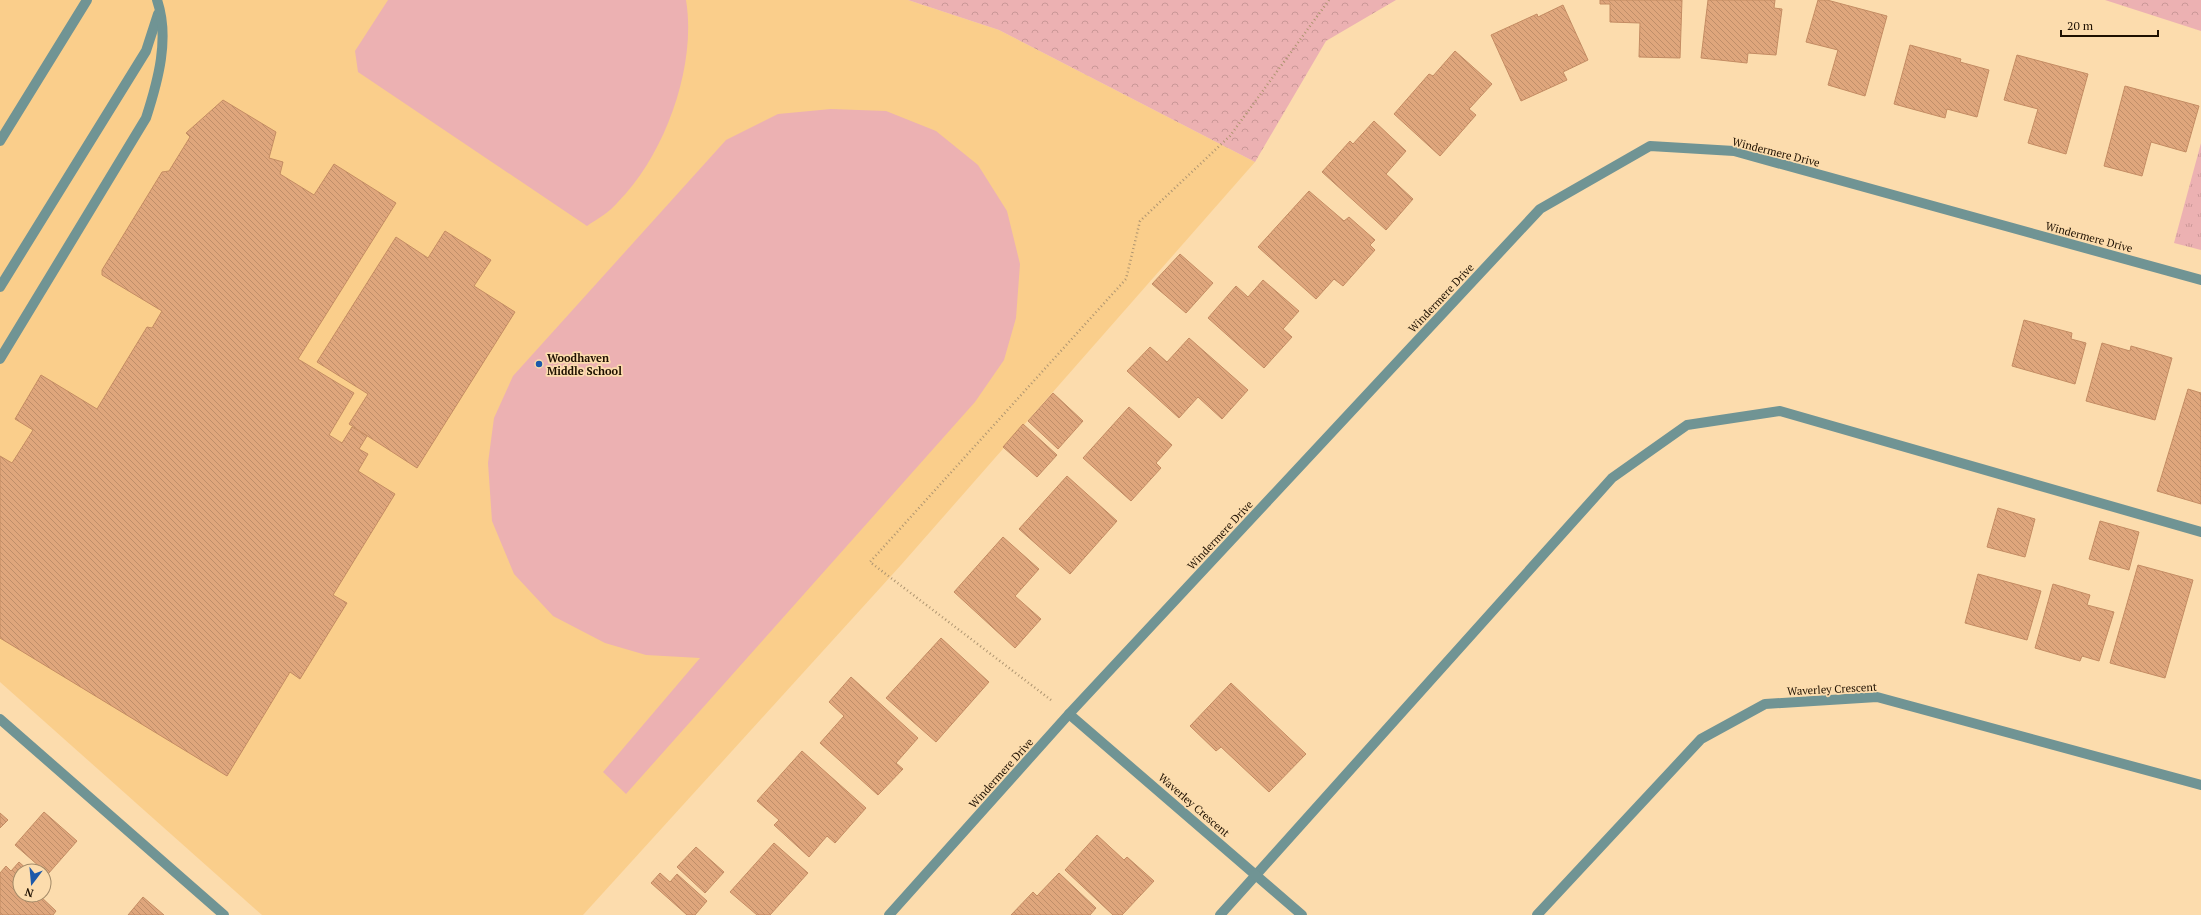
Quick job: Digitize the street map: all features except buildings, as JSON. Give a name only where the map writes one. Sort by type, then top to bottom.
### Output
[{"type":"street","points":[[0,141],[87,0]]},
{"type":"street","points":[[0,287],[146,51],[158,5]]},
{"type":"street","points":[[0,359],[146,118],[157,84],[162,46],[158,5]]},
{"type":"street","name":"Windermere Drive","points":[[889,915],[1069,714],[1540,209],[1650,146],[1734,152],[2201,280]]},
{"type":"street","points":[[1220,915],[1612,478],[1687,425],[1780,411],[2201,532]]},
{"type":"street","name":"Waverley Crescent","points":[[1537,915],[1702,739],[1765,704],[1877,696],[2201,785]]},
{"type":"street","name":"Waverley Crescent","points":[[1069,714],[1302,915]]},
{"type":"street","points":[[0,719],[224,915]]},
{"type":"path","points":[[1069,714],[870,562],[1126,279],[1140,221],[1230,136],[1329,0]]},
{"type":"shaded area","name":"Woodhaven Middle School","points":[[0,0],[908,0],[999,30],[1255,162],[901,565],[583,915],[262,915],[0,682]]},
{"type":"green space","points":[[388,0],[686,0],[688,26],[687,53],[682,81],[674,108],[663,135],[650,160],[635,183],[615,206],[587,226],[358,72],[355,51]]},
{"type":"green space","points":[[908,0],[1396,0],[1326,41],[1255,162],[999,30]]},
{"type":"green space","points":[[2105,0],[2201,0],[2201,31]]},
{"type":"green space","points":[[831,109],[886,111],[936,131],[978,165],[1007,211],[1020,264],[1016,318],[1004,360],[975,402],[626,794],[603,772],[700,658],[646,655],[605,643],[553,616],[514,574],[492,521],[488,463],[494,418],[513,376],[726,140],[778,114]]},
{"type":"green space","points":[[2201,143],[2201,250],[2174,243]]},
{"type":"place","name":"Woodhaven Middle School","points":[[539,364]]}]
